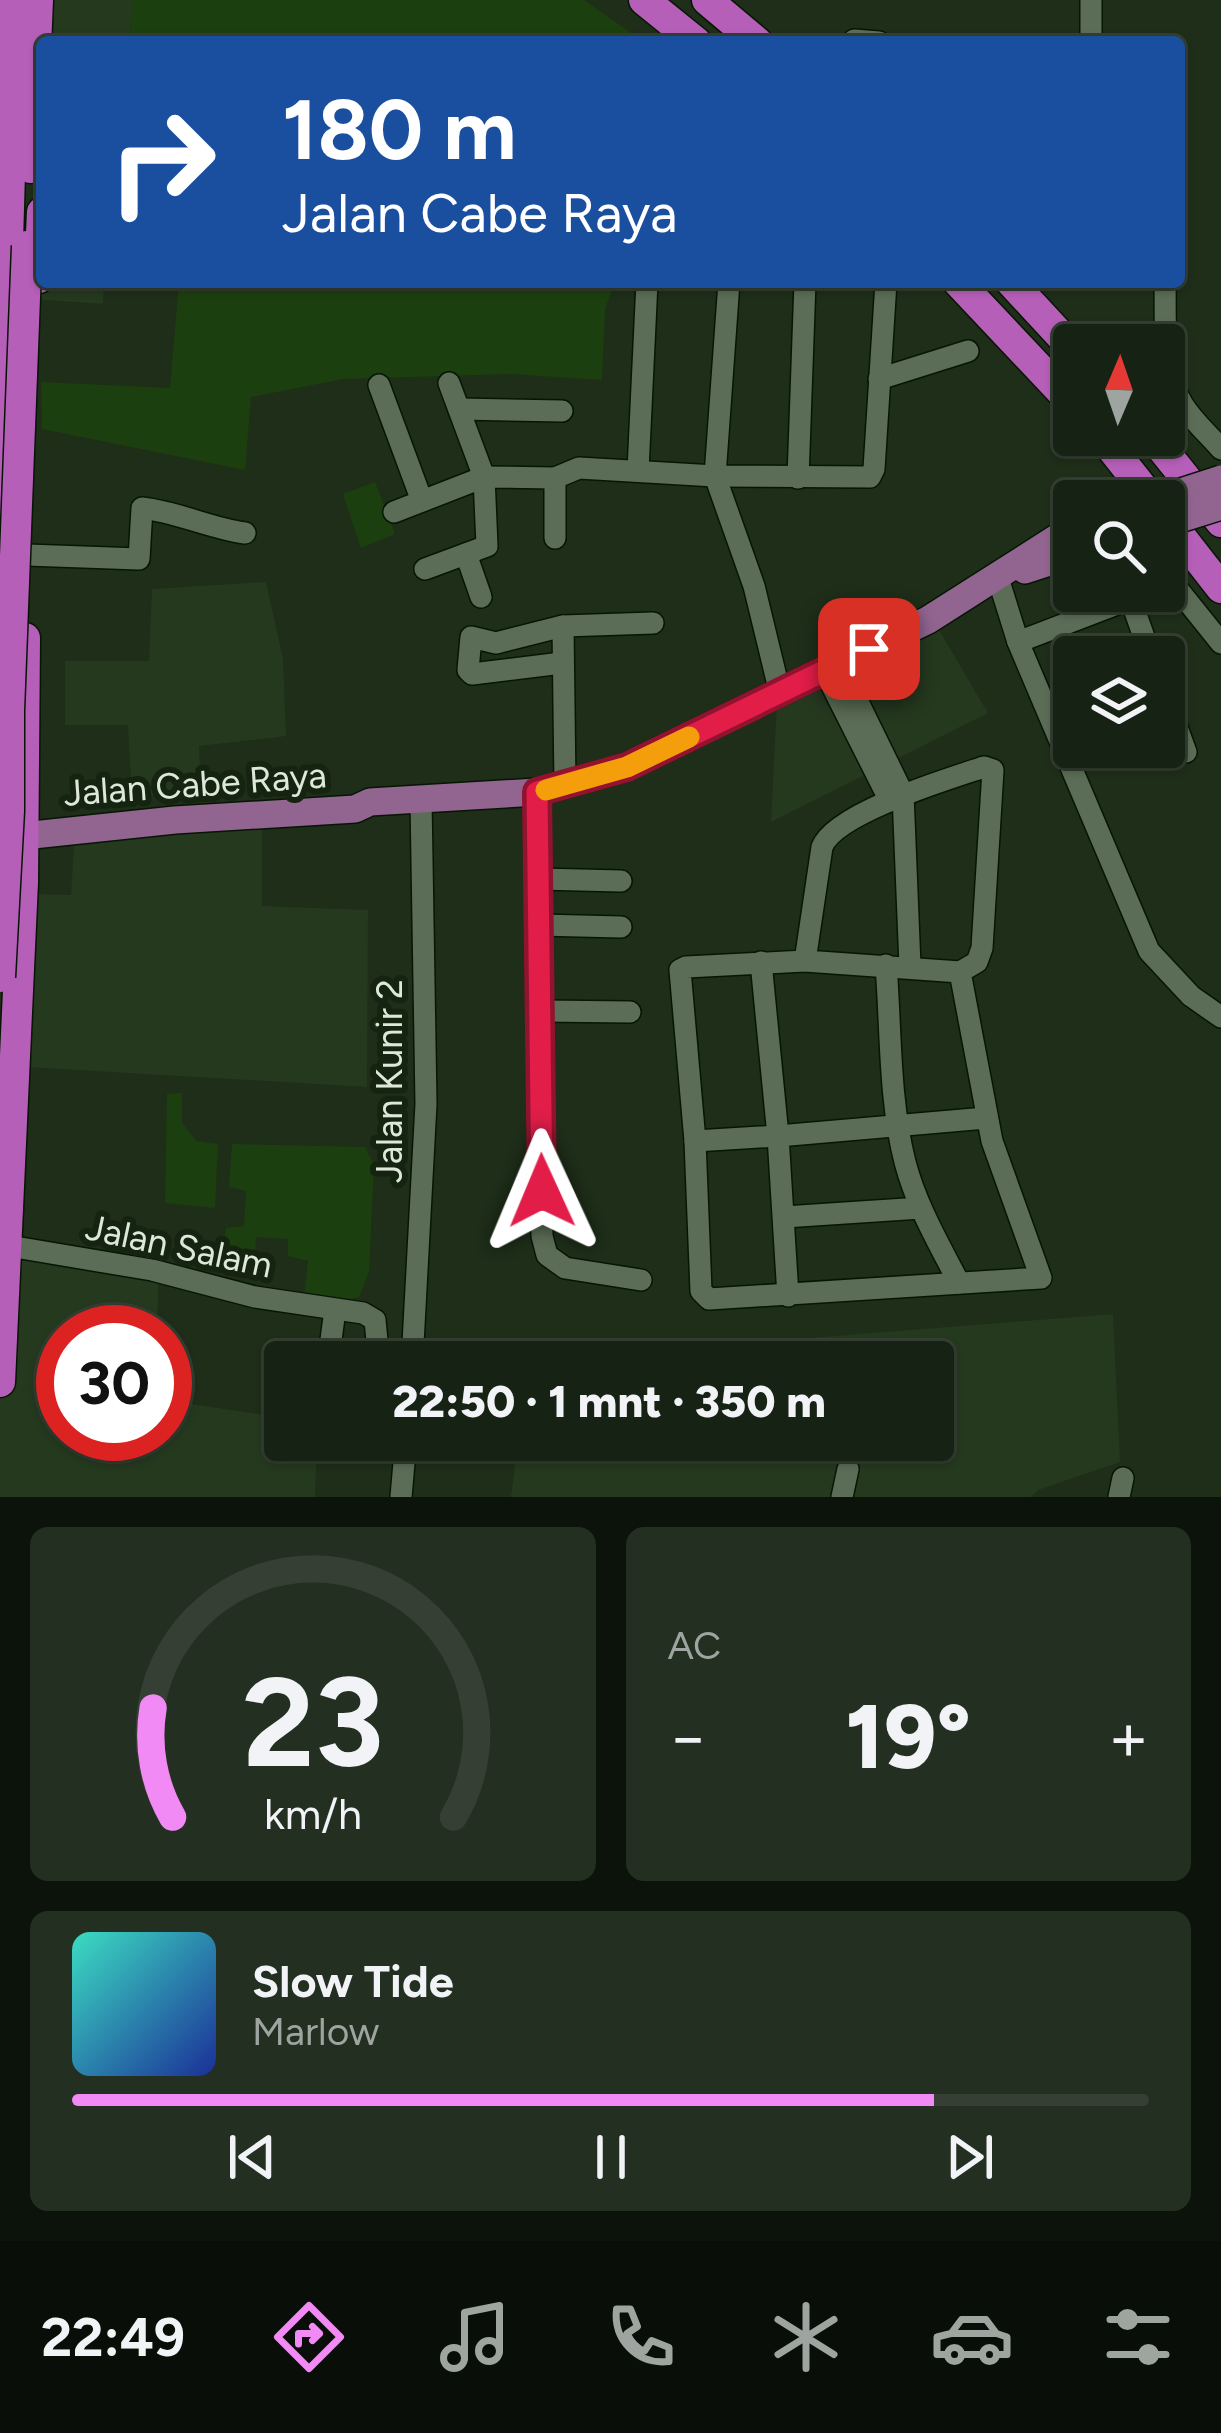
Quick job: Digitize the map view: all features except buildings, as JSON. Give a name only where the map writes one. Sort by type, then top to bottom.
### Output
[{"type":"highway","points":[[0,144],[4,0]]},
{"type":"highway","points":[[0,977],[9,811],[18,246],[15,0]]},
{"type":"highway","points":[[0,519],[39,0]]},
{"type":"highway","points":[[39,0],[46,36]]},
{"type":"highway","points":[[644,0],[689,36]]},
{"type":"highway","points":[[707,0],[750,36]]},
{"type":"highway","points":[[0,1382],[9,1246],[12,778],[39,288]]},
{"type":"highway","points":[[964,288],[1053,384]]},
{"type":"highway","points":[[1016,288],[1053,328]]},
{"type":"highway","points":[[1118,456],[1136,480]]},
{"type":"highway","points":[[1168,456],[1221,522]]},
{"type":"highway","points":[[1185,541],[1221,588]]},
{"type":"main road","points":[[1185,491],[1221,479]]},
{"type":"main road","points":[[1185,517],[1221,506]]},
{"type":"main road","name":"Jalan Cabe Raya","points":[[12,826],[348,796],[370,802],[551,789],[627,767],[928,620],[1053,541]]},
{"type":"main road","name":"Jalan Cabe Raya","points":[[998,578],[1053,561]]},
{"type":"street","points":[[1090,36],[1091,0]]},
{"type":"street","points":[[638,470],[646,288]]},
{"type":"street","points":[[729,288],[716,476],[754,586],[780,693]]},
{"type":"street","points":[[798,478],[805,288]]},
{"type":"street","points":[[394,512],[484,477],[555,478],[579,468],[863,479],[873,474],[886,288]]},
{"type":"street","points":[[1165,288],[1173,382],[1182,404],[1221,449]]},
{"type":"street","points":[[879,379],[968,351]]},
{"type":"street","points":[[425,569],[487,546],[484,477],[449,383]]},
{"type":"street","points":[[379,385],[422,501]]},
{"type":"street","points":[[459,409],[562,411]]},
{"type":"street","points":[[555,478],[555,538]]},
{"type":"street","points":[[27,555],[140,559],[142,508],[174,512],[222,530],[245,533]]},
{"type":"street","points":[[466,554],[481,597]]},
{"type":"street","points":[[998,578],[1018,642],[1149,951],[1191,996],[1221,1017]]},
{"type":"street","points":[[1185,598],[1221,643]]},
{"type":"street","points":[[1018,642],[1125,601],[1132,603],[1144,636]]},
{"type":"street","points":[[562,663],[474,674],[468,670],[471,638],[496,643],[562,626],[653,623]]},
{"type":"street","points":[[562,626],[551,789],[539,879],[542,1236],[547,1255],[565,1268],[641,1280]]},
{"type":"street","points":[[831,667],[896,798],[910,966]]},
{"type":"street","points":[[805,961],[824,839],[896,798],[984,767],[993,770],[982,948],[977,962],[960,972],[805,961],[680,970],[703,1297],[1037,1280],[1043,1275],[986,1118],[960,972]]},
{"type":"street","name":"Jalan Kunir 2","points":[[413,1341],[426,1104],[421,800]]},
{"type":"street","points":[[539,879],[621,881]]},
{"type":"street","points":[[539,925],[621,927]]},
{"type":"street","points":[[761,962],[788,1296]]},
{"type":"street","points":[[886,965],[899,1127],[921,1208],[959,1283]]},
{"type":"street","points":[[541,1011],[630,1012]]},
{"type":"street","points":[[695,1141],[986,1118]]},
{"type":"street","points":[[784,1217],[921,1208]]},
{"type":"street","name":"Jalan Salam","points":[[9,1246],[152,1270],[255,1297],[335,1310]]},
{"type":"street","points":[[331,1341],[335,1310],[363,1313],[375,1320],[377,1341]]},
{"type":"street","points":[[401,1497],[404,1461]]},
{"type":"street","points":[[842,1497],[848,1469]]},
{"type":"shaded area","points":[[0,0],[133,0],[130,36],[36,36]]},
{"type":"shaded area","points":[[36,258],[36,288],[104,288],[103,304],[32,299]]},
{"type":"shaded area","points":[[266,582],[283,659],[286,736],[199,746],[201,792],[132,797],[128,725],[65,725],[65,661],[149,661],[152,589]]},
{"type":"shaded area","points":[[935,623],[988,713],[771,822],[777,701]]},
{"type":"shaded area","points":[[262,815],[262,906],[368,910],[367,1087],[26,1067],[34,894],[71,895],[75,829]]},
{"type":"shaded area","points":[[0,1240],[159,1264],[158,1305],[36,1305],[36,1461],[192,1461],[192,1404],[264,1415],[264,1461],[316,1461],[315,1497],[0,1497]]},
{"type":"shaded area","points":[[1113,1314],[1120,1462],[1038,1490],[1031,1497],[511,1497],[515,1461],[954,1461],[954,1341],[717,1341]]},
{"type":"green space","points":[[133,0],[584,0],[635,36],[130,36]]},
{"type":"green space","points":[[178,288],[613,288],[605,309],[602,380],[511,374],[343,379],[251,397],[245,470],[42,429],[41,382],[170,388]]},
{"type":"green space","points":[[375,482],[395,534],[361,548],[343,494]]},
{"type":"green space","points":[[182,1093],[182,1123],[196,1141],[218,1144],[215,1208],[165,1203],[167,1094]]},
{"type":"green space","points":[[232,1144],[365,1147],[374,1165],[369,1272],[359,1297],[336,1302],[304,1296],[308,1261],[288,1256],[288,1239],[256,1237],[255,1260],[243,1260],[242,1269],[220,1267],[226,1228],[244,1226],[246,1191],[229,1187]]},
{"type":"slow traffic","points":[[546,790],[627,767],[689,737]]},
{"type":"route","points":[[542,1191],[537,792],[627,767],[869,649]]}]
